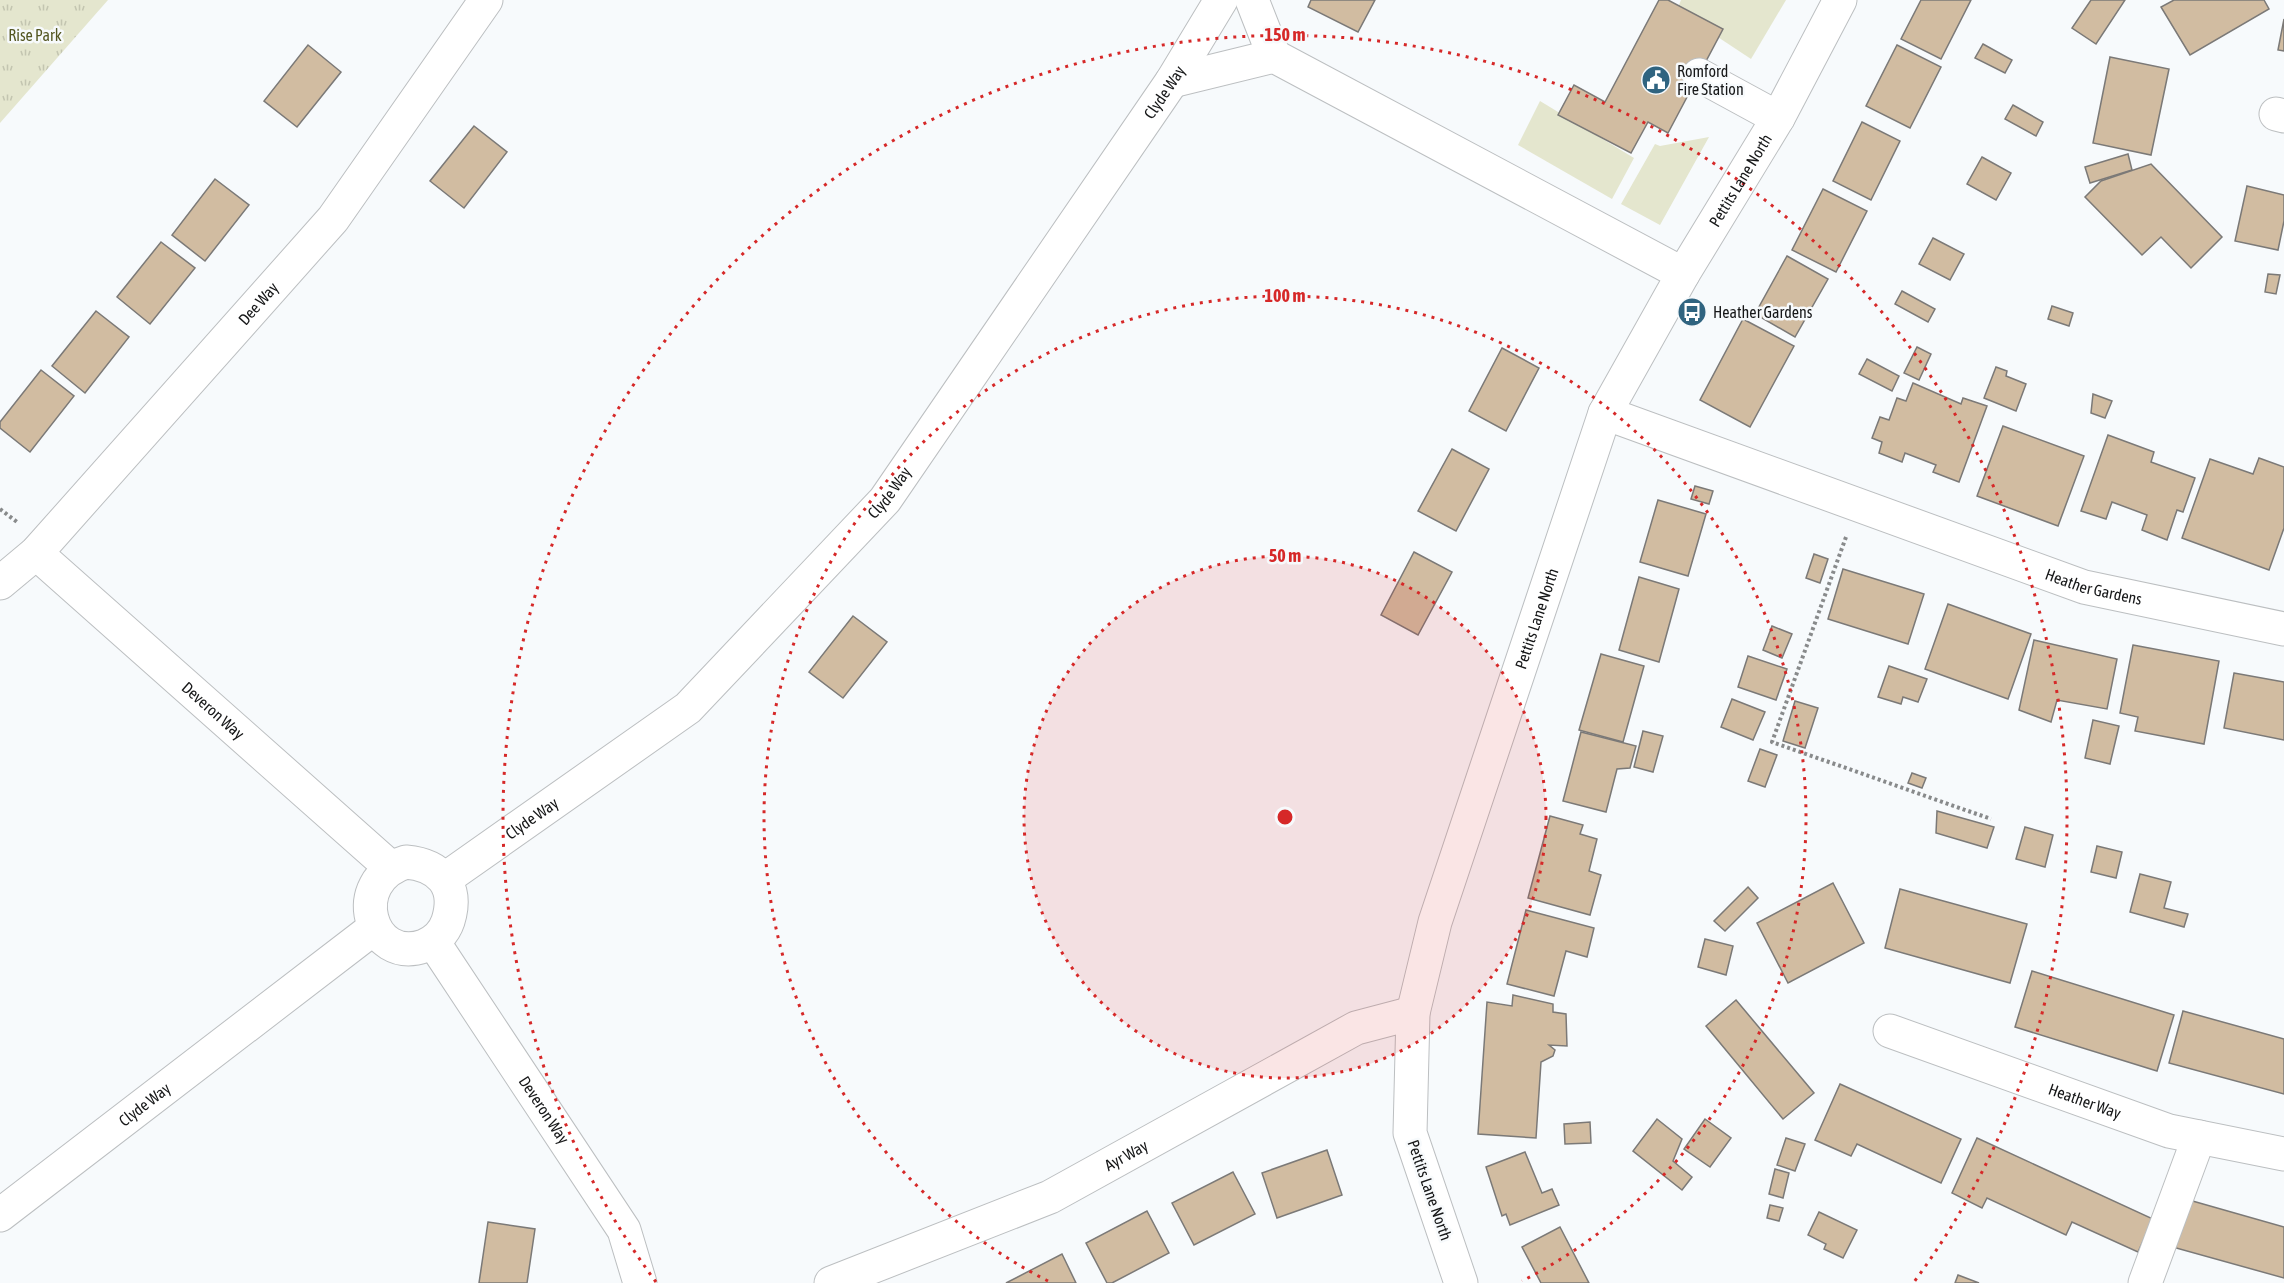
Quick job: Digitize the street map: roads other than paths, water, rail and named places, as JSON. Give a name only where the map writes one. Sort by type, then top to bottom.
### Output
[{"type":"street","name":"Dee Way","points":[[0,583],[36,553],[333,219],[486,0]]},
{"type":"street","name":"Clyde Way","points":[[445,879],[688,708],[885,500],[1172,81],[1221,0]]},
{"type":"street","points":[[1252,0],[1274,56],[1683,274]]},
{"type":"street","name":"Pettits Lane North","points":[[1461,1283],[1410,1133],[1413,1013],[1435,922],[1605,413],[1683,274],[1778,118],[1840,0]]},
{"type":"street","points":[[1172,81],[1274,56]]},
{"type":"street","points":[[1699,75],[1778,118]]},
{"type":"street","name":"Heather Gardens","points":[[1605,413],[2084,587],[2284,629]]},
{"type":"street","name":"Deveron Way","points":[[36,553],[390,867]]},
{"type":"street","points":[[406,862],[425,864],[445,879],[452,901],[448,923],[434,943],[413,950],[388,943],[374,928],[372,890],[390,867],[406,862]]},
{"type":"street","name":"Clyde Way","points":[[0,1215],[374,928]]},
{"type":"street","name":"Deveron Way","points":[[434,943],[624,1230],[640,1283]]},
{"type":"street","name":"Ayr Way","points":[[831,1283],[1050,1197],[1356,1028],[1413,1013]]},
{"type":"street","name":"Heather Way","points":[[1890,1031],[2169,1131],[2284,1154]]},
{"type":"street","points":[[2145,1283],[2199,1137]]},
{"type":"place","name":"Romford Fire Station","points":[[1656,80]]},
{"type":"place","name":"Heather Gardens","points":[[1692,312]]},
{"type":"park label","name":"Rise Park","points":[[35,35]]}]
